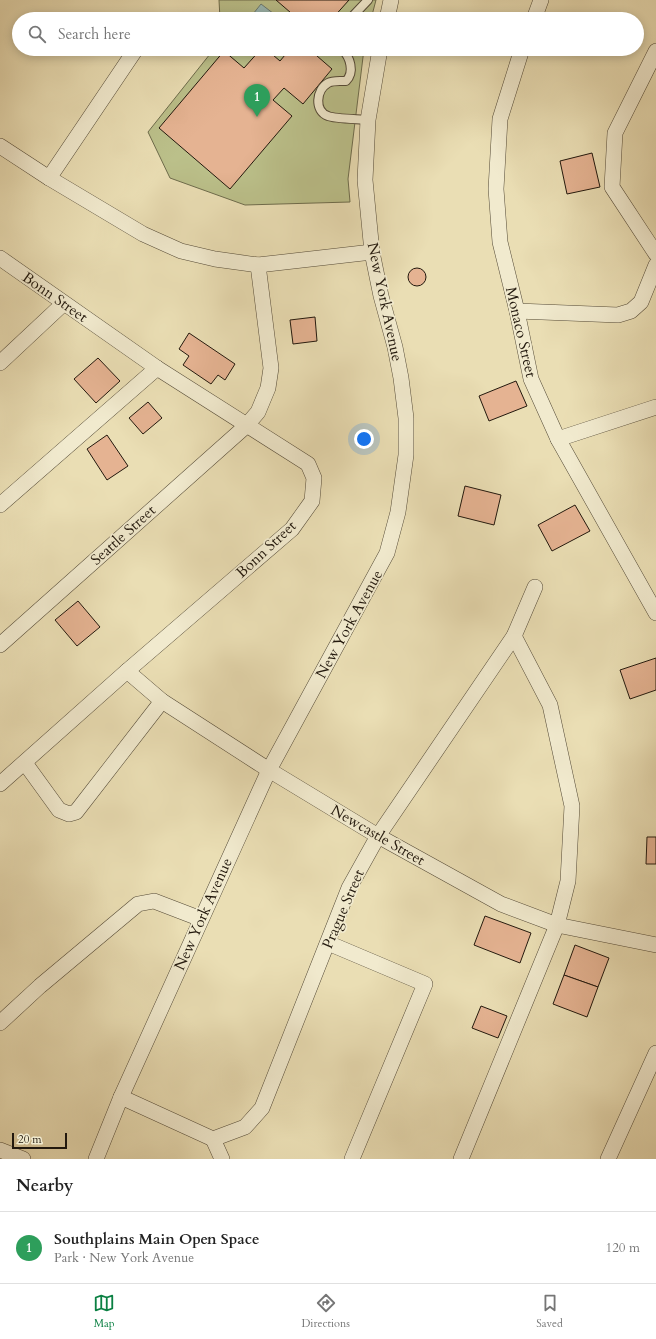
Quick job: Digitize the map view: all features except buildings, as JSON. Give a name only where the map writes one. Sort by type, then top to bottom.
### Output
[{"type":"street","points":[[388,12],[391,0]]},
{"type":"street","points":[[537,12],[541,0]]},
{"type":"street","points":[[656,51],[615,133],[612,187],[656,254]]},
{"type":"street","points":[[49,178],[131,56]]},
{"type":"street","name":"New York Avenue","points":[[96,1159],[121,1097],[269,770],[387,553],[398,512],[406,455],[406,418],[395,347],[381,296],[372,252],[365,180],[368,120],[379,56]]},
{"type":"street","name":"Monaco Street","points":[[520,56],[500,119],[496,190],[500,242],[531,379],[558,439],[656,613]]},
{"type":"street","points":[[0,146],[49,178],[143,234],[175,248],[215,259],[258,265],[372,252]]},
{"type":"street","name":"Bonn Street","points":[[0,258],[63,304],[157,368],[308,464],[314,478],[312,501],[292,529],[126,670],[25,763],[0,784]]},
{"type":"street","name":"Seattle Street","points":[[0,645],[246,426],[258,412],[268,388],[271,368],[258,265]]},
{"type":"street","points":[[517,312],[618,315],[630,311],[641,302],[656,265]]},
{"type":"street","points":[[0,363],[63,304]]},
{"type":"street","points":[[0,505],[157,368]]},
{"type":"street","points":[[558,439],[656,407]]},
{"type":"street","name":"Prague Street","points":[[213,1140],[245,1127],[262,1108],[349,888],[378,836],[514,636],[535,587]]},
{"type":"street","points":[[461,1159],[557,925],[568,881],[572,806],[550,705],[514,636]]},
{"type":"street","name":"Newcastle Street","points":[[126,670],[162,701],[269,770],[378,836],[501,904],[557,925],[656,945]]},
{"type":"street","points":[[25,763],[59,810],[68,814],[76,812],[162,701]]},
{"type":"street","points":[[0,1023],[40,986],[138,904],[154,901],[201,919]]},
{"type":"street","points":[[328,943],[425,984],[352,1159]]},
{"type":"street","points":[[608,1159],[655,1058]]},
{"type":"street","points":[[121,1097],[213,1140],[222,1159]]},
{"type":"street","points":[[0,1150],[23,1159]]},
{"type":"lane","points":[[357,12],[368,0]]},
{"type":"lane","points":[[348,56],[351,62],[349,78],[346,81],[335,81],[328,83],[323,87],[319,93],[319,106],[328,116],[368,120]]},
{"type":"green space","points":[[219,0],[376,0],[373,12],[220,12]]},
{"type":"green space","points":[[208,56],[363,56],[348,179],[350,202],[245,205],[170,178],[148,132]]},
{"type":"water","points":[[261,4],[271,12],[255,12]]},
{"type":"place","name":"Southplains Main Open Space","points":[[257,117]]}]
